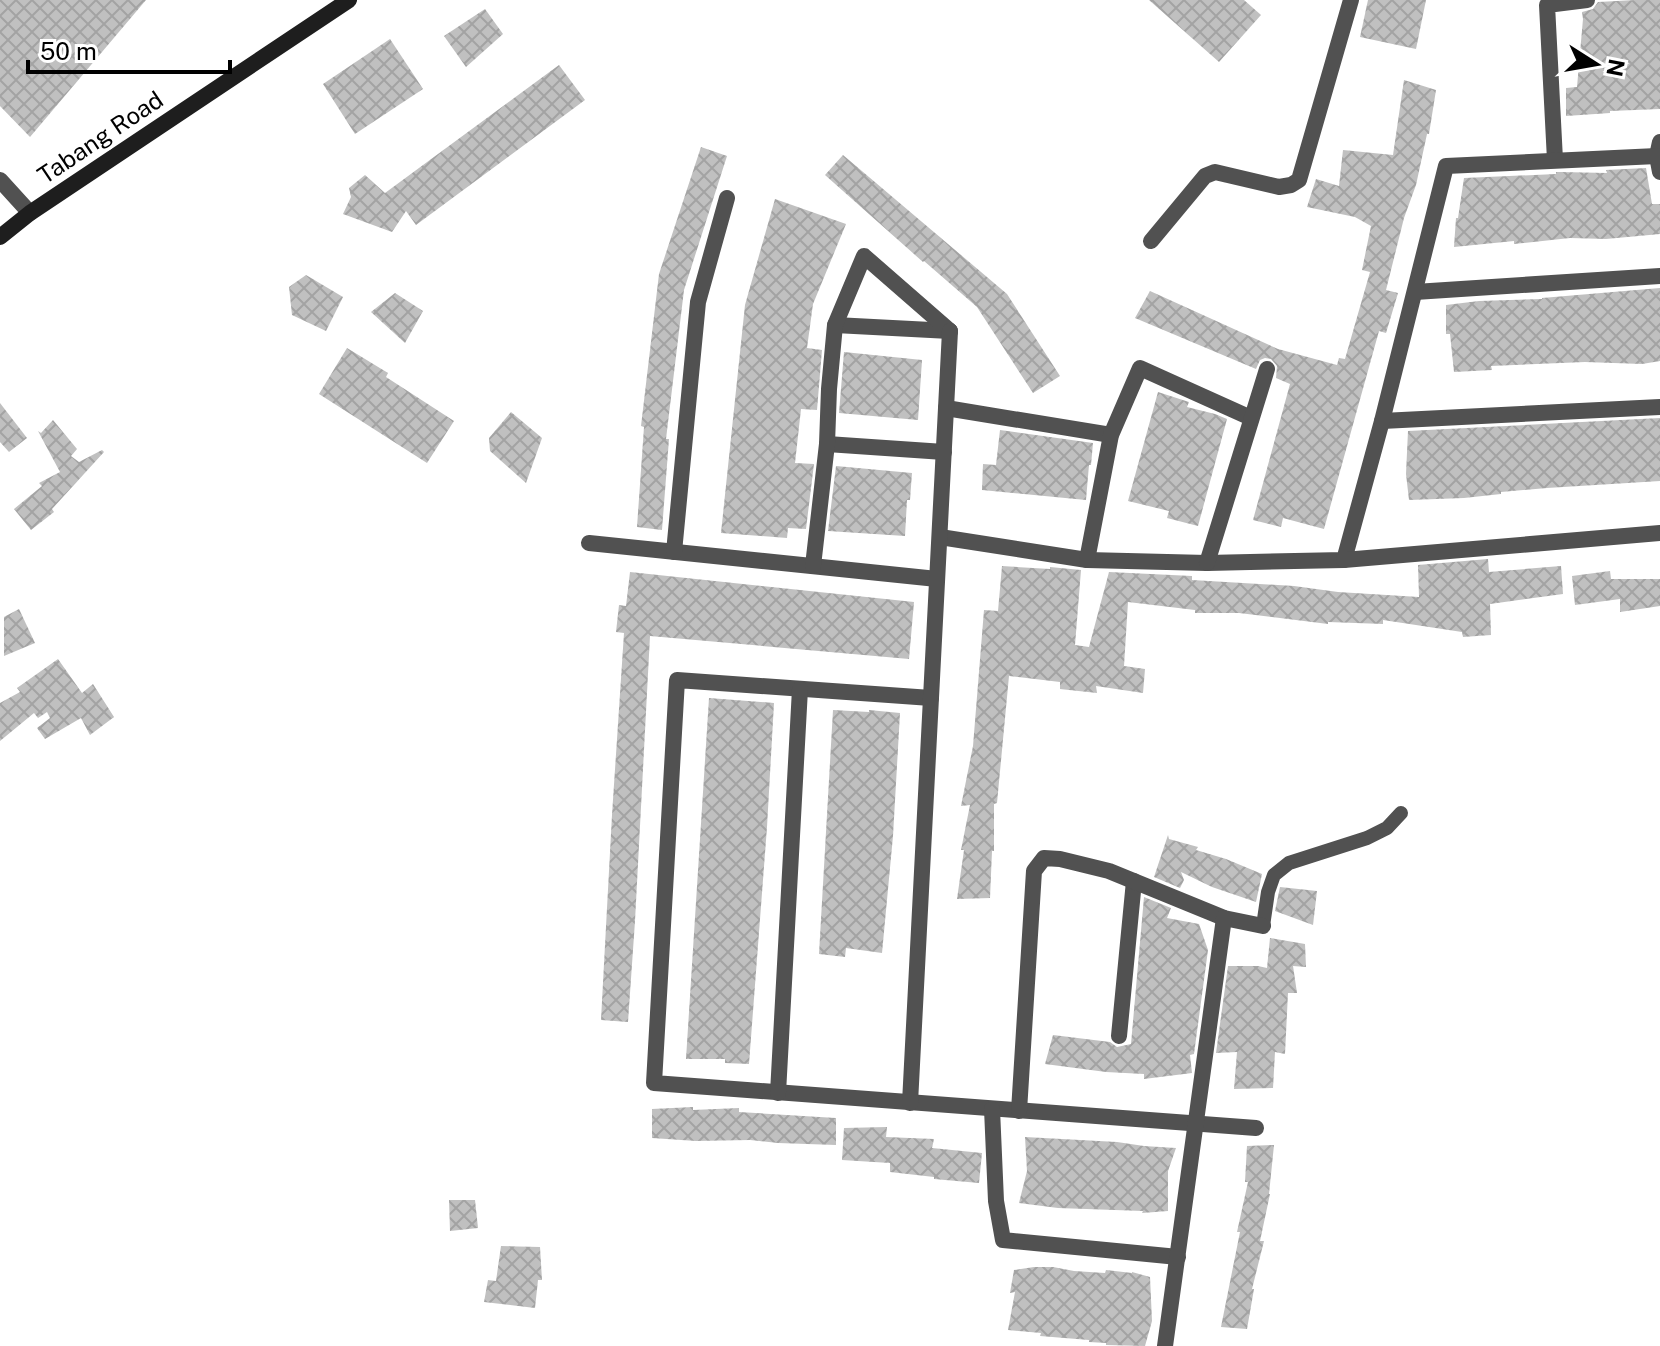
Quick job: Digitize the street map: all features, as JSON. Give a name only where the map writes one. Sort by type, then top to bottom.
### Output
[{"type":"main road","name":"Tabang Road","points":[[0,237],[30,213],[349,0]]},
{"type":"street","points":[[1151,241],[1205,176],[1215,172],[1279,187],[1299,180],[1351,0]]},
{"type":"street","points":[[1555,160],[1547,5],[1587,0]]},
{"type":"street","points":[[1344,560],[1446,166],[1659,157]]},
{"type":"street","points":[[0,180],[30,213]]},
{"type":"street","points":[[674,552],[698,302],[727,198]]},
{"type":"street","points":[[813,566],[827,444],[835,325],[864,256],[950,331]]},
{"type":"street","points":[[1415,292],[1660,276]]},
{"type":"street","points":[[835,325],[950,331]]},
{"type":"street","points":[[910,1103],[950,331]]},
{"type":"street","points":[[1087,560],[1111,435],[1140,368],[1251,418]]},
{"type":"street","points":[[1207,563],[1267,369]]},
{"type":"street","points":[[1382,421],[1660,407]]},
{"type":"street","points":[[946,408],[1111,435]]},
{"type":"street","points":[[827,444],[944,452]]},
{"type":"street","points":[[940,537],[1087,560],[1207,563],[1344,560],[1660,533]]},
{"type":"street","points":[[589,543],[937,579]]},
{"type":"street","points":[[931,698],[677,680],[654,1083],[1256,1128]]},
{"type":"street","points":[[778,1093],[800,689]]},
{"type":"street","points":[[1019,1111],[1034,871],[1044,858],[1109,871],[1224,918],[1263,926]]},
{"type":"street","points":[[1119,1036],[1134,881]]},
{"type":"street","points":[[1165,1346],[1224,918]]},
{"type":"street","points":[[992,1109],[996,1201],[1003,1240],[1178,1257]]},
{"type":"lane","points":[[1263,926],[1274,875],[1289,863],[1367,838],[1387,828],[1401,813]]},
{"type":"building","points":[[0,0],[146,0],[30,137],[0,106]]},
{"type":"building","points":[[1149,0],[1244,0],[1261,15],[1219,62]]},
{"type":"building","points":[[1368,0],[1426,0],[1416,49],[1360,37]]},
{"type":"building","points":[[1660,0],[1660,109],[1566,116],[1566,88],[1577,87],[1582,12],[1593,9],[1598,2]]},
{"type":"building","points":[[485,9],[503,34],[466,67],[444,36]]},
{"type":"building","points":[[390,39],[423,89],[355,134],[323,84]]},
{"type":"building","points":[[559,65],[585,100],[416,225],[406,211],[392,232],[343,214],[351,197],[349,188],[365,175],[385,193]]},
{"type":"building","points":[[1404,80],[1436,90],[1429,134],[1386,290],[1398,293],[1386,333],[1379,331],[1324,529],[1283,518],[1281,527],[1253,520],[1290,384],[1276,378],[1277,366],[1271,359],[1260,360],[1256,369],[1135,318],[1150,291],[1278,349],[1337,365],[1339,358],[1345,359],[1370,272],[1362,270],[1371,226],[1355,217],[1307,207],[1316,179],[1339,186],[1343,150],[1393,155]]},
{"type":"building","points":[[701,147],[727,156],[684,290],[666,439],[669,439],[662,530],[637,527],[644,427],[641,426],[659,274]]},
{"type":"building","points":[[843,155],[1007,294],[1060,376],[1033,393],[977,307],[825,175]]},
{"type":"building","points":[[1646,168],[1652,204],[1660,204],[1660,234],[1454,247],[1464,178],[1556,172],[1607,173],[1606,170]]},
{"type":"building","points":[[775,199],[846,224],[813,304],[807,348],[822,350],[817,410],[801,409],[795,463],[814,464],[806,529],[788,528],[787,538],[721,533],[745,305]]},
{"type":"building","points":[[306,275],[343,297],[326,331],[292,315],[289,287]]},
{"type":"building","points":[[1660,288],[1660,361],[1642,364],[1585,362],[1491,366],[1492,370],[1454,372],[1450,334],[1446,334],[1446,305]]},
{"type":"building","points":[[395,293],[423,311],[405,343],[371,312]]},
{"type":"building","points":[[347,348],[388,373],[386,377],[454,421],[427,463],[319,394]]},
{"type":"building","points":[[844,352],[922,360],[918,420],[839,413]]},
{"type":"building","points":[[1158,392],[1189,402],[1187,407],[1227,419],[1198,526],[1167,518],[1169,511],[1128,501]]},
{"type":"building","points":[[0,403],[27,438],[9,452],[0,442]]},
{"type":"building","points":[[511,412],[542,438],[526,483],[490,451],[489,438]]},
{"type":"building","points":[[1660,418],[1660,481],[1409,500],[1406,474],[1408,431]]},
{"type":"building","points":[[53,420],[77,449],[71,456],[79,462],[102,450],[104,452],[52,509],[54,512],[31,530],[14,509],[42,486],[39,483],[60,472],[38,431],[41,433]]},
{"type":"building","points":[[1000,430],[1093,443],[1086,500],[982,490],[983,464],[996,465]]},
{"type":"building","points":[[836,466],[912,473],[905,536],[828,531]]},
{"type":"building","points":[[1488,559],[1489,572],[1561,566],[1563,594],[1490,604],[1491,635],[1463,637],[1462,632],[1383,620],[1383,624],[1328,624],[1239,613],[1195,613],[1195,610],[1128,602],[1124,666],[1145,669],[1143,693],[1096,686],[1097,693],[1060,689],[1060,682],[1009,676],[997,803],[994,804],[990,898],[957,899],[964,850],[961,850],[970,805],[961,806],[973,746],[984,610],[998,611],[1002,566],[1081,570],[1075,645],[1089,647],[1109,572],[1192,576],[1192,580],[1419,597],[1418,565]]},
{"type":"building","points":[[1610,571],[1611,579],[1660,579],[1660,606],[1620,612],[1620,599],[1575,605],[1572,576]]},
{"type":"building","points":[[630,572],[914,602],[909,659],[650,636],[628,1022],[601,1020],[624,633],[616,632],[619,605],[626,606]]},
{"type":"building","points":[[19,609],[35,643],[4,656],[4,617]]},
{"type":"building","points":[[58,659],[82,693],[93,684],[114,717],[90,735],[81,718],[45,739],[37,728],[50,718],[47,712],[38,718],[34,713],[0,741],[0,703],[20,692],[17,688]]},
{"type":"building","points":[[709,698],[774,703],[749,1064],[725,1063],[725,1059],[686,1059]]},
{"type":"building","points":[[833,710],[900,713],[882,953],[846,948],[845,957],[819,954]]},
{"type":"building","points":[[1168,835],[1169,839],[1198,847],[1196,850],[1262,874],[1256,902],[1212,887],[1181,872],[1184,880],[1180,888],[1154,877]]},
{"type":"building","points":[[1280,887],[1317,891],[1313,925],[1275,911]]},
{"type":"building","points":[[1144,897],[1171,908],[1167,918],[1199,924],[1208,950],[1194,1054],[1190,1055],[1192,1073],[1144,1079],[1144,1074],[1045,1064],[1053,1035],[1110,1042],[1117,1047],[1131,1044]]},
{"type":"building","points":[[1270,938],[1305,944],[1306,967],[1293,966],[1297,993],[1288,993],[1285,1054],[1275,1052],[1273,1088],[1234,1089],[1237,1052],[1216,1053],[1228,966],[1267,968]]},
{"type":"building","points":[[693,1107],[693,1110],[739,1108],[739,1112],[836,1118],[836,1145],[652,1138],[652,1109]]},
{"type":"building","points":[[887,1127],[886,1137],[934,1139],[932,1148],[982,1153],[979,1183],[890,1172],[890,1163],[842,1160],[844,1128]]},
{"type":"building","points":[[1025,1137],[1176,1148],[1168,1171],[1168,1211],[1142,1213],[1019,1203],[1027,1171]]},
{"type":"building","points":[[1274,1145],[1270,1194],[1260,1241],[1264,1241],[1252,1289],[1247,1329],[1221,1327],[1248,1182],[1245,1182],[1247,1146]]},
{"type":"building","points":[[449,1200],[475,1200],[478,1228],[450,1231]]},
{"type":"building","points":[[501,1246],[540,1247],[542,1280],[538,1280],[535,1308],[484,1302],[488,1280],[496,1281]]},
{"type":"building","points":[[1034,1267],[1132,1272],[1150,1277],[1152,1321],[1145,1346],[1106,1345],[1008,1330],[1015,1292],[1010,1293],[1014,1270]]}]
